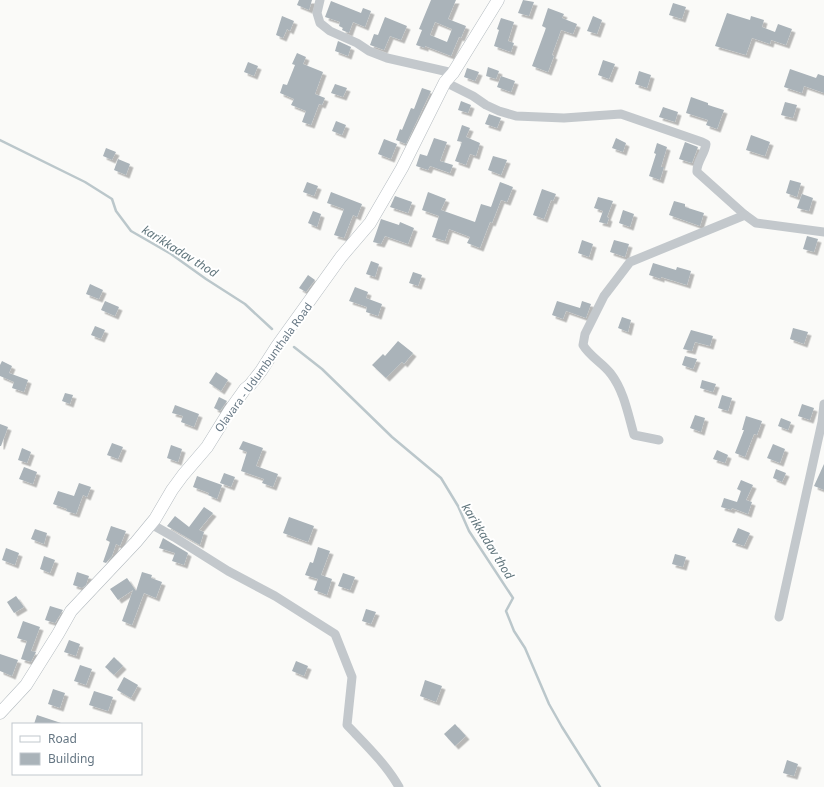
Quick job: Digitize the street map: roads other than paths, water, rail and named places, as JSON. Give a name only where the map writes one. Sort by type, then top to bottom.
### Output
[{"type":"main road","name":"Olavara - Udumbunthala Road","points":[[0,714],[26,685],[71,611],[151,524],[172,490],[207,447],[241,394],[261,370],[341,257],[370,222],[402,168],[449,78],[498,0]]},
{"type":"street","points":[[320,0],[317,13],[320,23],[330,31],[357,43],[369,51],[449,78],[486,105],[499,111],[516,116],[564,118],[621,114],[702,142],[706,144],[706,150],[696,168],[697,172],[745,215],[756,223],[824,232]]},
{"type":"street","points":[[659,440],[634,435],[620,388],[610,373],[587,351],[583,345],[585,334],[604,296],[630,262],[745,215]]},
{"type":"street","points":[[779,617],[820,430],[824,404]]},
{"type":"street","points":[[151,524],[228,571],[275,596],[335,634],[352,677],[347,724],[373,752],[394,778],[399,787]]},
{"type":"waterway","name":"karikkadav thod","points":[[0,140],[85,182],[112,199],[116,211],[131,231],[171,254],[245,304],[272,329]]},
{"type":"waterway","name":"karikkadav thod","points":[[294,347],[322,369],[392,437],[441,478],[458,506],[469,531],[513,598],[506,611],[514,631],[525,648],[549,704],[600,787]]}]
